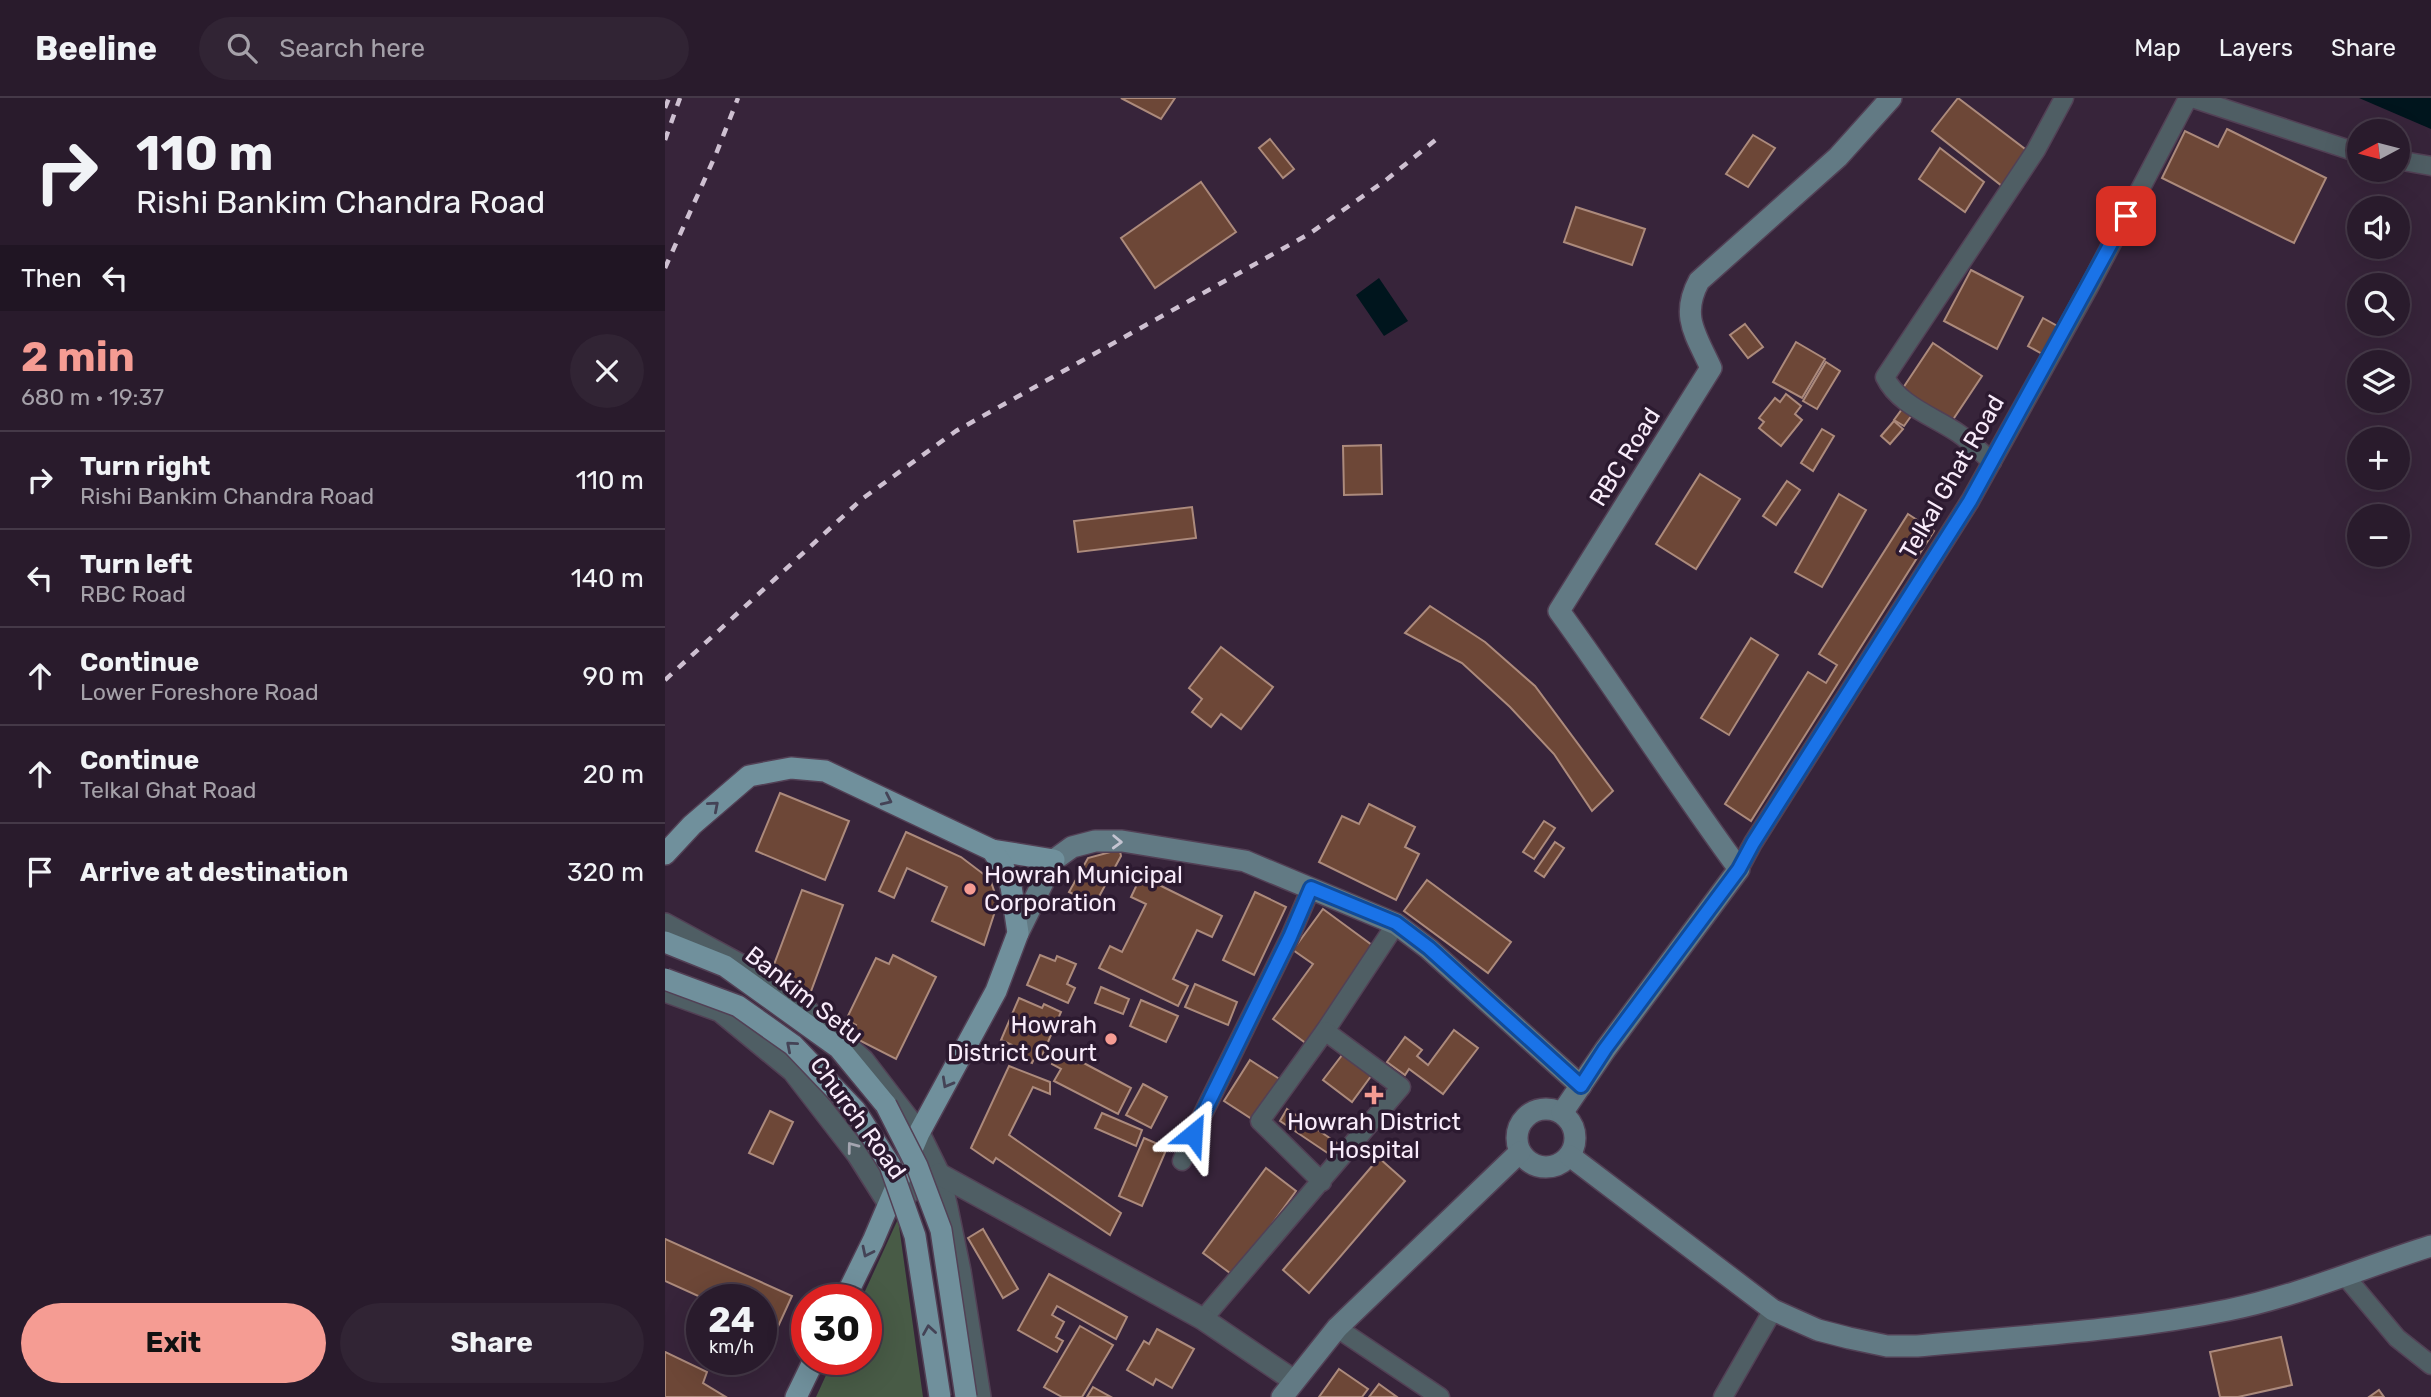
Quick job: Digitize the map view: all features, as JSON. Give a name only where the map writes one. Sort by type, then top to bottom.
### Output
[{"type":"main road","name":"RBC Road","points":[[1739,869],[1559,611],[1711,368],[1690,322],[1690,298],[1699,281],[1838,157],[1891,98]]},
{"type":"main road","points":[[665,854],[692,825],[750,776],[791,768],[825,771],[992,850],[1054,860]]},
{"type":"main road","points":[[851,1284],[919,1133],[996,991],[1018,933],[1054,860],[1072,847],[1095,841],[1122,841],[1245,862],[1396,923],[1429,948],[1581,1086]]},
{"type":"main road","points":[[992,850],[1003,866],[1011,886],[1018,933]]},
{"type":"main road","points":[[1562,1113],[1605,1049],[1739,869]]},
{"type":"main road","name":"Bankim Setu","points":[[665,942],[725,966],[839,1048],[886,1105],[917,1166],[941,1230],[967,1397]]},
{"type":"main road","name":"Bankim Setu","points":[[665,979],[738,1006],[793,1045],[855,1111],[890,1165],[915,1236],[940,1397]]},
{"type":"main road","points":[[1543,1108],[1562,1113],[1574,1128],[1574,1147],[1570,1156],[1554,1167],[1544,1168],[1526,1160],[1520,1152],[1517,1143],[1520,1124],[1526,1116],[1543,1108]]},
{"type":"main road","points":[[1287,1388],[1336,1328],[1520,1152]]},
{"type":"main road","points":[[1570,1156],[1773,1310],[1818,1330],[1887,1346],[1917,1346],[2121,1327],[2230,1310],[2345,1276],[2431,1246]]},
{"type":"main road","points":[[796,1397],[807,1375]]},
{"type":"street","points":[[1992,462],[1958,433],[1905,400],[1890,388],[1885,377],[2036,150],[2064,98]]},
{"type":"street","name":"Telkal Ghat Road","points":[[1739,869],[1970,501],[2190,98]]},
{"type":"street","points":[[2190,98],[2347,149]]},
{"type":"street","points":[[2410,162],[2431,166]]},
{"type":"street","points":[[1182,1161],[1311,888]]},
{"type":"street","points":[[1322,1182],[1260,1121],[1325,1031],[1396,923]]},
{"type":"street","points":[[665,924],[761,976],[802,1006],[863,1060],[919,1133],[939,1174],[960,1271],[980,1397]]},
{"type":"street","name":"Church Road","points":[[665,991],[720,1012],[793,1071],[858,1155],[889,1204],[939,1174]]},
{"type":"street","points":[[1203,1319],[1401,1087],[1325,1031]]},
{"type":"street","points":[[939,1174],[1203,1319],[1287,1388]]},
{"type":"street","points":[[2345,1276],[2397,1338],[2431,1365]]},
{"type":"street","points":[[1724,1397],[1773,1310]]},
{"type":"street","points":[[1336,1328],[1440,1397]]},
{"type":"green space","points":[[898,1219],[923,1397],[816,1397],[826,1375],[882,1375],[882,1284],[868,1284]]},
{"type":"water","points":[[2359,98],[2431,98],[2431,129]]},
{"type":"water","points":[[1379,278],[1408,321],[1384,336],[1356,295]]},
{"type":"building","points":[[1121,98],[1175,98],[1161,119]]},
{"type":"building","points":[[1958,98],[2029,152],[2002,186],[1932,131]]},
{"type":"building","points":[[2227,129],[2326,178],[2294,243],[2162,178],[2185,131],[2218,147]]},
{"type":"building","points":[[1753,135],[1775,148],[1748,187],[1726,174]]},
{"type":"building","points":[[1270,139],[1294,169],[1283,178],[1259,148]]},
{"type":"building","points":[[1940,148],[1984,182],[1965,212],[1919,179]]},
{"type":"building","points":[[1201,182],[1236,232],[1155,288],[1121,238]]},
{"type":"building","points":[[1576,207],[1645,229],[1632,265],[1564,242]]},
{"type":"building","points":[[1971,270],[2023,297],[1997,349],[1944,321]]},
{"type":"building","points":[[2043,318],[2059,327],[2044,355],[2028,346]]},
{"type":"building","points":[[1745,324],[1763,347],[1748,358],[1730,335]]},
{"type":"building","points":[[1796,342],[1825,359],[1802,398],[1773,382]]},
{"type":"building","points":[[1933,343],[1982,376],[1950,424],[1901,391]]},
{"type":"building","points":[[1826,362],[1840,371],[1817,409],[1803,401]]},
{"type":"building","points":[[1786,394],[1801,406],[1795,414],[1802,420],[1781,446],[1759,428],[1764,422],[1759,418],[1775,398],[1780,402]]},
{"type":"building","points":[[1905,405],[1914,412],[1904,426],[1894,420]]},
{"type":"building","points":[[1894,421],[1903,429],[1890,444],[1881,436]]},
{"type":"building","points":[[1822,429],[1834,436],[1813,471],[1801,463]]},
{"type":"building","points":[[1381,445],[1382,494],[1344,495],[1343,446]]},
{"type":"building","points":[[1700,474],[1740,499],[1696,569],[1656,544]]},
{"type":"building","points":[[1787,481],[1800,490],[1776,525],[1763,516]]},
{"type":"building","points":[[1839,494],[1866,510],[1822,587],[1795,572]]},
{"type":"building","points":[[1192,507],[1196,538],[1078,552],[1074,521]]},
{"type":"building","points":[[1908,514],[1934,531],[1751,821],[1725,804],[1808,672],[1826,683],[1837,665],[1819,654]]},
{"type":"building","points":[[1430,606],[1485,642],[1535,686],[1613,791],[1592,811],[1554,754],[1510,707],[1462,663],[1405,633]]},
{"type":"building","points":[[1751,638],[1778,655],[1729,735],[1701,718]]},
{"type":"building","points":[[1221,647],[1273,687],[1241,729],[1221,714],[1211,727],[1192,712],[1202,699],[1189,688]]},
{"type":"building","points":[[780,793],[849,821],[825,880],[756,851]]},
{"type":"building","points":[[1369,804],[1415,827],[1405,847],[1419,854],[1396,900],[1319,862],[1342,816],[1359,824]]},
{"type":"building","points":[[1544,821],[1555,828],[1534,859],[1523,852]]},
{"type":"building","name":"Howrah Municipal Corporation","points":[[906,832],[961,857],[990,879],[998,902],[984,945],[932,921],[947,887],[907,868],[894,898],[879,891]]},
{"type":"building","points":[[1555,842],[1564,848],[1544,877],[1535,871]]},
{"type":"building","points":[[1120,851],[1121,856],[1095,904],[1069,892],[1088,858]]},
{"type":"building","points":[[1141,876],[1222,916],[1212,937],[1197,930],[1173,979],[1188,986],[1178,1006],[1099,968],[1110,946],[1122,952],[1146,904],[1131,897]]},
{"type":"building","points":[[1427,880],[1511,942],[1488,973],[1404,911]]},
{"type":"building","points":[[802,890],[843,905],[810,994],[769,978]]},
{"type":"building","points":[[1255,892],[1286,907],[1254,975],[1223,960]]},
{"type":"building","points":[[1323,909],[1376,948],[1307,1044],[1273,1019],[1313,964],[1293,950]]},
{"type":"building","points":[[893,955],[936,977],[896,1059],[851,1036],[856,1025],[846,1020],[876,958],[889,964]]},
{"type":"building","points":[[1040,955],[1055,961],[1057,956],[1076,964],[1067,984],[1075,988],[1068,1003],[1027,985]]},
{"type":"building","points":[[1195,984],[1237,1002],[1228,1025],[1185,1007]]},
{"type":"building","points":[[1101,987],[1129,999],[1123,1014],[1095,1003]]},
{"type":"building","points":[[1019,998],[1042,1008],[1044,1004],[1061,1012],[1041,1058],[1036,1055],[1032,1063],[1008,1053],[1012,1045],[1001,1040]]},
{"type":"building","points":[[1141,1000],[1178,1016],[1166,1042],[1130,1026]]},
{"type":"building","points":[[1454,1030],[1478,1048],[1443,1094],[1409,1069],[1405,1075],[1387,1062],[1405,1037],[1422,1050],[1417,1056],[1428,1065]]},
{"type":"building","points":[[1059,1050],[1131,1088],[1118,1114],[1054,1081],[1061,1069],[1052,1064]]},
{"type":"building","points":[[1346,1050],[1374,1072],[1352,1102],[1323,1080]]},
{"type":"building","points":[[1250,1060],[1281,1080],[1255,1121],[1224,1101]]},
{"type":"building","points":[[1009,1066],[1050,1082],[1050,1094],[1033,1087],[1009,1135],[1121,1213],[1110,1235],[996,1158],[993,1163],[971,1148]]},
{"type":"building","points":[[1143,1084],[1167,1097],[1151,1128],[1126,1115]]},
{"type":"building","points":[[1287,1109],[1337,1143],[1329,1154],[1280,1121]]},
{"type":"building","points":[[770,1111],[793,1122],[773,1164],[749,1153]]},
{"type":"building","points":[[1102,1113],[1142,1130],[1136,1146],[1095,1128]]},
{"type":"building","points":[[1144,1138],[1167,1148],[1142,1206],[1119,1196]]},
{"type":"building","points":[[1379,1158],[1405,1181],[1309,1293],[1283,1270]]},
{"type":"building","points":[[1266,1168],[1296,1191],[1234,1276],[1203,1253]]},
{"type":"building","points":[[983,1229],[1018,1289],[1003,1298],[968,1238]]},
{"type":"building","points":[[665,1239],[765,1284],[686,1284],[686,1290],[665,1281]]},
{"type":"building","points":[[1049,1274],[1127,1317],[1116,1339],[1057,1306],[1052,1315],[1064,1322],[1056,1337],[1063,1341],[1057,1352],[1018,1330]]},
{"type":"building","points":[[777,1289],[791,1296],[777,1329]]},
{"type":"building","points":[[1080,1326],[1113,1345],[1082,1397],[1062,1397],[1044,1387]]},
{"type":"building","points":[[1157,1329],[1194,1349],[1172,1388],[1156,1379],[1153,1385],[1127,1370],[1144,1341],[1149,1344]]},
{"type":"building","points":[[2281,1337],[2292,1385],[2238,1397],[2220,1397],[2210,1352]]},
{"type":"building","points":[[665,1352],[686,1362],[686,1375],[706,1375],[703,1383],[726,1397],[665,1397]]},
{"type":"building","points":[[1339,1369],[1368,1389],[1362,1397],[1319,1397]]},
{"type":"building","points":[[1379,1384],[1397,1397],[1369,1397]]},
{"type":"building","points":[[1093,1387],[1111,1397],[1087,1397]]},
{"type":"building","points":[[2379,1390],[2384,1397],[2369,1397]]},
{"type":"railway","points":[[665,108],[669,98]]},
{"type":"railway","points":[[665,140],[680,98]]},
{"type":"railway","points":[[665,268],[738,98]]},
{"type":"railway","points":[[665,680],[862,499],[956,431],[1309,234],[1386,180],[1438,138]]},
{"type":"place","name":"Howrah Municipal Corporation","points":[[970,889]]},
{"type":"place","name":"Howrah District Court","points":[[1111,1039]]},
{"type":"place","name":"Howrah District Hospital","points":[[1374,1095]]},
{"type":"route","points":[[1193,1134],[1290,937],[1311,888],[1396,923],[1429,948],[1581,1086],[1605,1049],[1739,869],[1970,501],[2126,216]]}]
